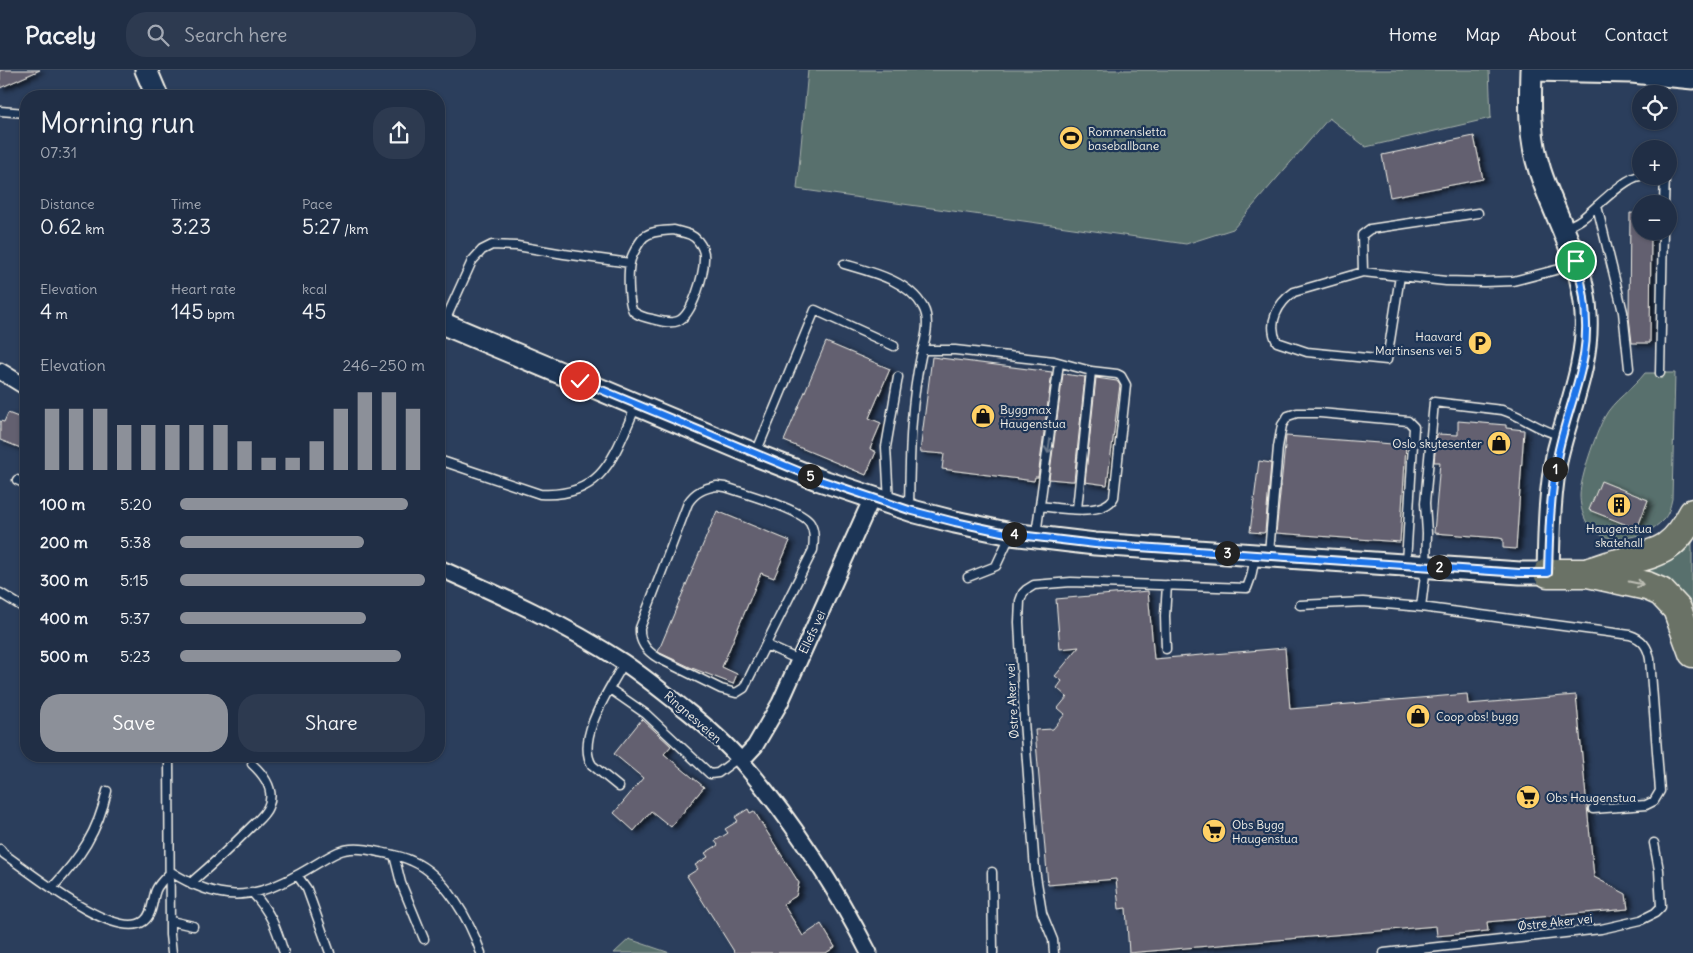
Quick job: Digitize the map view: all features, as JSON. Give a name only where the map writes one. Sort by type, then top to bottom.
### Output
[{"type":"highway","points":[[1588,573],[1652,555],[1663,549],[1672,543],[1682,532],[1693,513]]},
{"type":"highway","points":[[1548,573],[1588,573],[1647,586],[1661,592],[1677,610],[1693,653]]},
{"type":"street","points":[[146,70],[154,90]]},
{"type":"street","points":[[445,325],[820,480],[880,501],[955,522],[1011,534],[1095,544],[1520,573],[1548,573],[1550,505],[1557,456],[1584,356],[1586,334],[1584,295],[1577,264],[1534,151],[1529,112],[1531,70],[1632,72],[1693,78]]},
{"type":"street","points":[[0,372],[20,384]]},
{"type":"street","name":"Ellefs vei","points":[[740,759],[756,746],[766,730],[799,660],[880,501]]},
{"type":"street","name":"Ringnesveien","points":[[445,571],[574,632],[624,662],[701,722],[740,759],[804,842],[829,879],[869,953]]},
{"type":"lane","points":[[0,111],[20,113]]},
{"type":"lane","points":[[1564,230],[1581,220],[1632,179]]},
{"type":"lane","points":[[1597,206],[1623,312],[1629,368]]},
{"type":"lane","points":[[1363,272],[1362,235],[1370,228],[1478,213]]},
{"type":"lane","points":[[674,230],[690,234],[697,239],[702,248],[704,258],[695,299],[683,318],[678,322],[669,322],[635,313],[630,302],[630,263],[644,237],[651,232],[674,230]]},
{"type":"lane","points":[[1660,373],[1663,240]]},
{"type":"lane","points":[[445,315],[472,261],[482,250],[492,245],[517,246],[630,263]]},
{"type":"lane","points":[[844,264],[903,286],[921,304],[926,318],[923,350],[916,382],[910,464],[909,510]]},
{"type":"lane","points":[[1400,276],[1387,360],[1307,352],[1278,342],[1273,333],[1273,323],[1277,310],[1285,298],[1294,292],[1363,272],[1400,276],[1446,281],[1513,281],[1577,264]]},
{"type":"lane","points":[[756,454],[815,310],[894,346]]},
{"type":"lane","points":[[923,350],[955,350],[1060,363],[1121,376],[1126,385],[1112,502],[1106,506],[1088,509],[1040,506]]},
{"type":"lane","points":[[1036,537],[1060,363]]},
{"type":"lane","points":[[1076,509],[1091,371]]},
{"type":"lane","points":[[880,501],[888,424],[898,377]]},
{"type":"lane","points":[[1416,566],[1427,533],[1425,503],[1434,402],[1502,410],[1513,413],[1543,431],[1563,436]]},
{"type":"lane","points":[[445,462],[540,494],[570,493],[584,488],[596,480],[606,467],[616,452],[636,405]]},
{"type":"lane","points":[[1262,556],[1282,424],[1288,416],[1297,413],[1320,413],[1408,421],[1414,427],[1416,566],[1421,607]]},
{"type":"lane","points":[[708,487],[725,487],[795,512],[806,518],[811,524],[814,541],[813,550],[766,645],[744,688],[736,693],[721,688],[658,658],[651,654],[642,643],[640,628],[688,504],[692,496],[708,487]]},
{"type":"lane","points":[[968,576],[996,566],[1011,534]]},
{"type":"lane","name":"Østre Aker vei","points":[[1054,953],[1053,940],[1042,913],[1035,870],[1024,721],[1019,622],[1020,601],[1026,590],[1034,585],[1070,582],[1247,588],[1262,556]]},
{"type":"lane","points":[[1166,649],[1165,616],[1167,585]]},
{"type":"lane","points":[[0,593],[20,605]]},
{"type":"lane","points":[[1300,605],[1363,602],[1421,607],[1638,637],[1647,647],[1650,659],[1660,791],[1654,801],[1646,805],[1593,809]]},
{"type":"lane","points":[[766,645],[799,660]]},
{"type":"lane","points":[[618,787],[592,764],[589,760],[587,748],[592,726],[624,662]]},
{"type":"lane","points":[[610,689],[646,714],[710,774],[718,773],[740,759]]},
{"type":"lane","points":[[170,762],[170,921],[172,953]]},
{"type":"lane","points":[[192,885],[194,880],[225,854],[268,808],[271,794],[267,781],[262,773],[252,764]]},
{"type":"lane","points":[[52,888],[89,842],[102,813],[107,791]]},
{"type":"lane","name":"Østre Aker vei","points":[[1384,953],[1601,929],[1641,920],[1655,913],[1661,907],[1659,870],[1654,843]]},
{"type":"lane","points":[[0,849],[4,854],[81,908],[105,920],[123,926],[132,926],[142,922],[149,916],[157,888],[171,872]]},
{"type":"lane","points":[[171,872],[192,885],[221,894],[240,895],[277,886],[338,852],[345,850],[365,849],[394,855],[414,862],[443,886],[463,912],[473,930],[481,953]]},
{"type":"lane","points":[[394,855],[401,883],[424,939]]},
{"type":"lane","points":[[992,872],[993,953]]},
{"type":"lane","points":[[297,875],[307,889],[330,953]]},
{"type":"lane","points":[[252,892],[263,904],[274,921],[284,953]]},
{"type":"lane","points":[[170,921],[193,926]]},
{"type":"green space","points":[[808,70],[1489,70],[1491,118],[1366,147],[1329,118],[1233,229],[1186,244],[797,189]]},
{"type":"green space","points":[[1645,373],[1675,373],[1672,499],[1667,515],[1655,527],[1635,536],[1612,538],[1593,530],[1583,515],[1580,495],[1583,478],[1589,456],[1604,418],[1618,400]]},
{"type":"green space","points":[[1692,530],[1692,619],[1623,568]]},
{"type":"green space","points":[[629,939],[670,953],[614,953]]},
{"type":"building","points":[[0,70],[40,70],[0,88]]},
{"type":"building","points":[[1474,136],[1483,179],[1390,197],[1382,155]]},
{"type":"building","points":[[1630,213],[1632,213],[1632,240],[1651,240],[1650,343],[1632,343],[1629,317]]},
{"type":"building","points":[[826,342],[890,369],[869,418],[881,423],[870,449],[876,452],[866,475],[784,441]]},
{"type":"building","points":[[932,357],[1052,372],[1038,477],[1035,477],[1034,481],[942,469],[944,454],[920,452]]},
{"type":"building","points":[[1063,374],[1085,377],[1074,481],[1049,479]]},
{"type":"building","points":[[1096,378],[1117,381],[1120,385],[1107,485],[1085,482]]},
{"type":"building","points":[[8,413],[20,418],[20,448],[0,440],[0,421],[4,422]]},
{"type":"building","points":[[1458,421],[1506,425],[1506,428],[1524,430],[1516,549],[1503,548],[1503,539],[1499,538],[1434,533],[1440,462],[1434,462],[1437,434],[1458,435]]},
{"type":"building","points":[[1286,436],[1406,445],[1400,542],[1276,533]]},
{"type":"building","points":[[1259,461],[1271,463],[1265,532],[1263,533],[1250,532]]},
{"type":"building","name":"Haugenstua skatehall","points":[[1601,481],[1648,500],[1637,529],[1589,510]]},
{"type":"building","points":[[717,511],[790,541],[774,578],[761,573],[722,667],[737,674],[733,684],[658,652]]},
{"type":"building","points":[[1148,591],[1154,659],[1285,648],[1290,709],[1467,694],[1468,704],[1576,695],[1594,877],[1626,894],[1628,909],[1487,922],[1488,931],[1437,936],[1436,926],[1129,953],[1126,908],[1119,909],[1116,879],[1048,885],[1035,730],[1053,729],[1065,714],[1058,708],[1067,697],[1057,688],[1062,681],[1055,676],[1079,647],[1060,649],[1056,599]]},
{"type":"building","points":[[642,719],[671,746],[664,754],[704,787],[671,827],[651,811],[634,831],[614,813],[643,778],[614,754]]},
{"type":"building","points":[[748,809],[750,813],[754,811],[799,883],[796,896],[783,904],[803,936],[821,924],[835,947],[826,953],[735,953],[687,876],[698,869],[695,865],[708,857],[705,853],[718,845],[715,841],[728,833],[725,829],[738,821],[735,817]]},
{"type":"place","name":"Rommensletta baseballbane","points":[[1071,138]]},
{"type":"place","name":"Haavard Martinsens vei 5","points":[[1480,343]]},
{"type":"place","name":"Byggmax Haugenstua","points":[[983,416]]},
{"type":"place","name":"Oslo skytesenter","points":[[1499,443]]},
{"type":"place","name":"Haugenstua skatehall","points":[[1619,505]]},
{"type":"place","name":"Coop obs! bygg","points":[[1418,716]]},
{"type":"place","name":"Obs Haugenstua","points":[[1528,797]]},
{"type":"place","name":"Obs Bygg Haugenstua","points":[[1214,831]]},
{"type":"route","points":[[580,381],[820,480],[916,512],[1011,534],[1095,544],[1520,573],[1548,573],[1550,505],[1553,479],[1557,456],[1584,356],[1586,334],[1584,295],[1576,261]]}]
